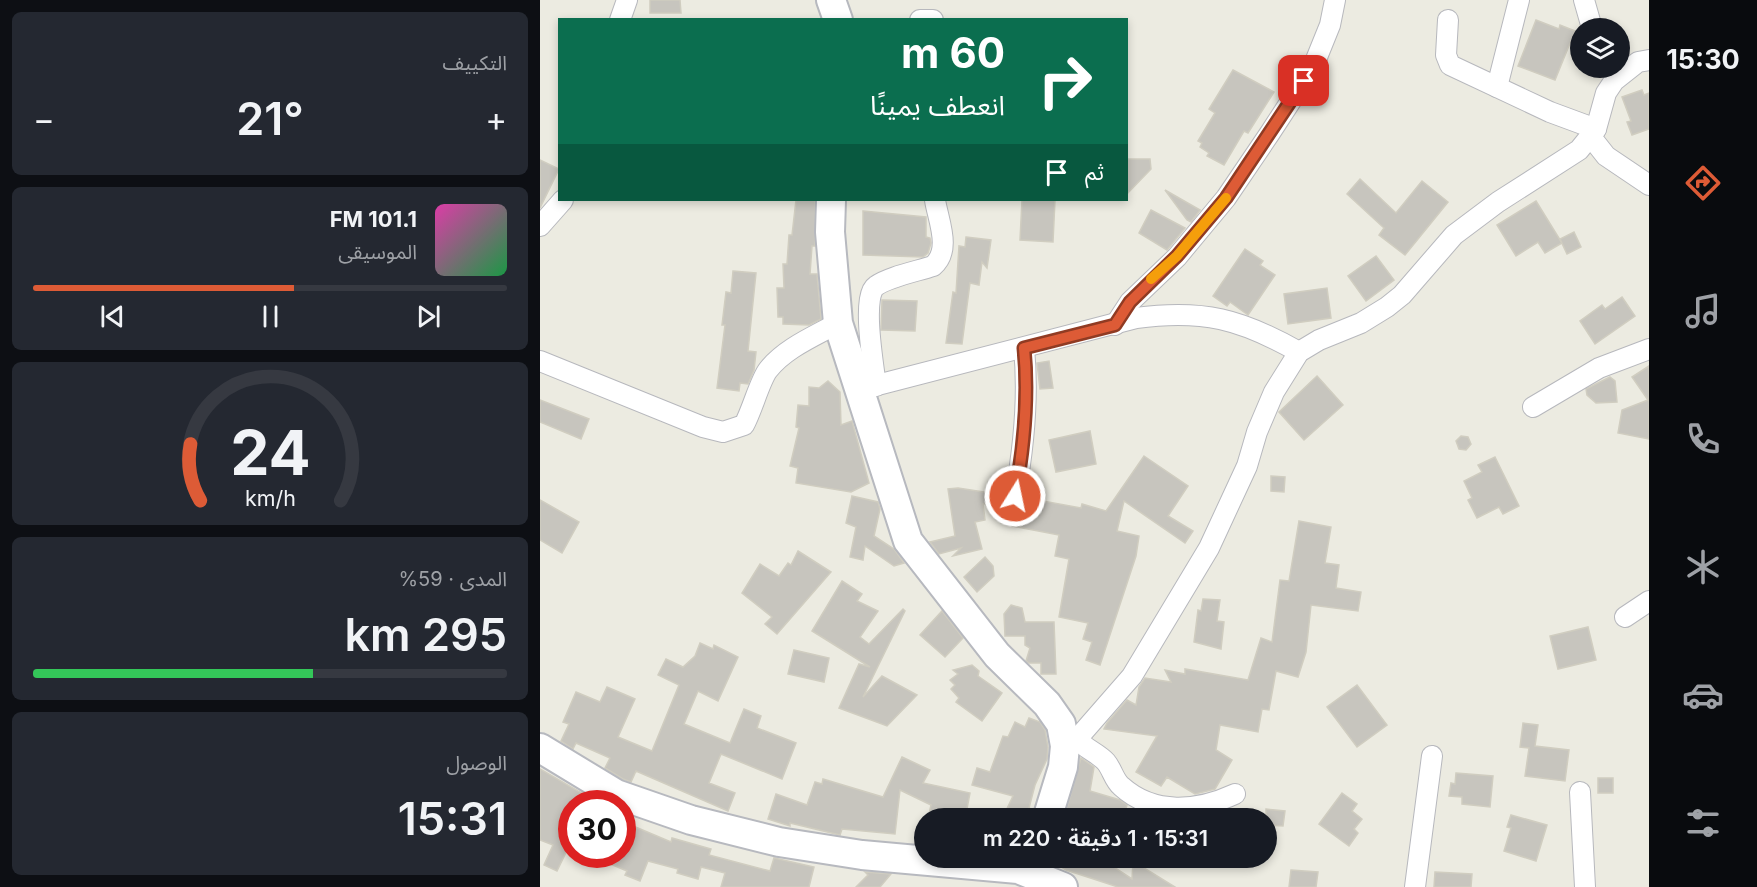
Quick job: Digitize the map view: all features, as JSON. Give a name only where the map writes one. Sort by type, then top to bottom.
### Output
[{"type":"street","points":[[621,18],[627,0]]},
{"type":"street","points":[[831,0],[837,18]]},
{"type":"street","points":[[1115,325],[1130,302],[1177,256],[1226,198],[1265,141],[1313,67],[1330,25],[1335,0]]},
{"type":"street","points":[[1497,87],[1519,0]]},
{"type":"street","points":[[1584,0],[1589,18]]},
{"type":"street","points":[[1448,20],[1446,55],[1450,65],[1550,112],[1589,139],[1606,156],[1649,185]]},
{"type":"street","points":[[1050,808],[1071,743],[1132,675],[1209,548],[1247,466],[1257,432],[1274,392],[1299,352],[1319,340],[1377,315],[1402,295],[1454,235],[1589,139],[1610,87],[1620,74],[1638,62],[1649,60]]},
{"type":"street","points":[[1607,78],[1610,87]]},
{"type":"street","points":[[540,226],[562,201]]},
{"type":"street","points":[[831,201],[830,232],[838,323],[867,388],[908,542],[997,655],[1047,704],[1071,743],[1106,762],[1118,784],[1136,797],[1157,805],[1185,809],[1201,807],[1235,794]]},
{"type":"street","points":[[867,388],[871,345],[869,296],[876,285],[933,266],[939,261],[943,245],[935,201]]},
{"type":"street","points":[[867,388],[1115,325],[1173,313],[1204,315],[1268,335],[1299,352]]},
{"type":"street","points":[[540,361],[703,427],[723,432],[744,425],[754,407],[767,370],[790,350],[838,323]]},
{"type":"street","points":[[1015,496],[1025,441],[1027,373],[1024,348]]},
{"type":"street","points":[[1533,407],[1599,368],[1649,349]]},
{"type":"street","points":[[1625,617],[1649,601]]},
{"type":"street","points":[[540,748],[616,794],[691,820],[779,842],[862,855],[914,858]]},
{"type":"street","points":[[1415,887],[1432,756]]},
{"type":"street","points":[[1580,792],[1585,887]]},
{"type":"street","points":[[1029,868],[1063,887]]},
{"type":"building","points":[[650,0],[680,0],[681,13],[650,13]]},
{"type":"building","points":[[1536,20],[1559,29],[1560,25],[1570,29],[1570,43],[1555,80],[1518,66]]},
{"type":"building","points":[[1233,70],[1274,92],[1248,133],[1244,131],[1224,165],[1207,156],[1209,153],[1200,147],[1202,143],[1198,141],[1215,113],[1209,109]]},
{"type":"building","points":[[1642,90],[1644,95],[1649,93],[1649,129],[1632,135],[1627,122],[1631,121],[1622,97]]},
{"type":"building","points":[[1128,159],[1150,159],[1151,169],[1128,193]]},
{"type":"building","points":[[540,160],[558,169],[558,171],[540,208]]},
{"type":"building","points":[[1360,179],[1396,213],[1422,181],[1448,202],[1405,255],[1379,235],[1384,228],[1347,194]]},
{"type":"building","points":[[1165,190],[1200,210],[1191,222],[1187,220]]},
{"type":"building","points":[[796,201],[815,201],[815,246],[812,246],[810,274],[817,274],[821,319],[809,325],[783,324],[783,317],[778,317],[777,288],[784,288],[783,264],[787,264],[789,235],[792,235]]},
{"type":"building","points":[[1022,201],[1055,201],[1053,242],[1020,240]]},
{"type":"building","points":[[1536,201],[1562,243],[1545,253],[1538,242],[1516,256],[1497,225]]},
{"type":"building","points":[[1151,210],[1185,228],[1167,250],[1139,233]]},
{"type":"building","points":[[863,211],[926,217],[926,237],[930,238],[931,243],[928,253],[923,257],[863,255]]},
{"type":"building","points":[[1574,232],[1581,247],[1567,254],[1560,239]]},
{"type":"building","points":[[966,237],[991,240],[987,268],[982,262],[979,285],[970,283],[962,344],[946,343],[953,292],[956,293],[959,246],[965,247]]},
{"type":"building","points":[[1245,249],[1263,261],[1260,265],[1275,275],[1248,315],[1230,302],[1227,306],[1213,296]]},
{"type":"building","points":[[1376,256],[1394,280],[1366,301],[1348,276]]},
{"type":"building","points":[[733,271],[756,273],[748,351],[756,352],[754,370],[748,384],[740,383],[739,391],[717,388],[725,325],[722,325],[726,292],[731,293]]},
{"type":"building","points":[[1327,288],[1331,318],[1288,324],[1284,294]]},
{"type":"building","points":[[1622,297],[1635,316],[1595,344],[1580,321],[1602,305],[1605,309]]},
{"type":"building","points":[[882,300],[917,301],[915,331],[881,330]]},
{"type":"building","points":[[1049,361],[1053,388],[1040,389],[1037,363]]},
{"type":"building","points":[[1649,366],[1649,439],[1618,433],[1622,410],[1648,400],[1632,377]]},
{"type":"building","points":[[1317,376],[1343,405],[1304,440],[1279,412]]},
{"type":"building","points":[[1610,377],[1615,381],[1617,402],[1596,403],[1587,395],[1586,389]]},
{"type":"building","points":[[828,381],[840,392],[841,425],[852,421],[869,483],[851,492],[796,483],[798,468],[790,466],[799,428],[796,427],[798,405],[809,406],[809,387],[819,388]]},
{"type":"building","points":[[540,400],[589,419],[581,439],[540,422]]},
{"type":"building","points":[[1090,431],[1096,464],[1056,472],[1049,440]]},
{"type":"building","points":[[1461,436],[1468,437],[1471,444],[1466,450],[1459,449],[1456,441]]},
{"type":"building","points":[[1144,456],[1188,486],[1168,516],[1193,531],[1185,543],[1124,501],[1117,531],[1139,536],[1136,556],[1100,665],[1086,660],[1092,642],[1083,639],[1088,623],[1059,617],[1069,559],[1055,556],[1059,535],[1012,526],[1015,508],[1024,504],[1027,498],[1081,508],[1082,504],[1106,511]]},
{"type":"building","points":[[1495,457],[1519,506],[1503,514],[1499,507],[1477,518],[1468,500],[1472,498],[1464,481],[1482,472],[1478,465]]},
{"type":"building","points":[[1271,476],[1285,477],[1284,492],[1271,491]]},
{"type":"building","points":[[958,488],[1003,495],[1004,501],[983,504],[985,520],[975,522],[982,549],[953,556],[961,548],[939,554],[930,542],[955,536],[948,489]]},
{"type":"building","points":[[852,496],[878,502],[880,509],[874,536],[894,549],[904,563],[894,566],[865,546],[863,560],[850,557],[856,527],[846,523]]},
{"type":"building","points":[[540,500],[579,522],[562,553],[540,540]]},
{"type":"building","points":[[1299,521],[1331,527],[1325,563],[1339,565],[1336,588],[1361,592],[1358,611],[1311,605],[1306,652],[1298,677],[1276,671],[1269,710],[1262,709],[1258,732],[1220,725],[1216,750],[1232,760],[1215,789],[1195,794],[1167,777],[1161,786],[1136,772],[1157,736],[1104,729],[1107,723],[1127,700],[1136,705],[1139,687],[1145,678],[1171,682],[1165,670],[1185,674],[1185,669],[1248,680],[1261,638],[1272,642],[1280,580],[1289,581]]},
{"type":"building","points":[[798,551],[831,572],[777,634],[765,624],[772,617],[742,593],[760,564],[779,576],[788,563],[791,565]]},
{"type":"building","points":[[985,557],[993,566],[994,576],[977,592],[964,577]]},
{"type":"building","points":[[842,581],[862,594],[857,601],[878,611],[860,637],[869,644],[903,609],[905,611],[863,697],[882,676],[917,695],[887,726],[839,708],[859,664],[870,667],[812,631]]},
{"type":"building","points":[[1203,599],[1220,600],[1217,621],[1224,622],[1221,649],[1194,642],[1198,610],[1201,611]]},
{"type":"building","points":[[1011,605],[1022,608],[1025,622],[1054,622],[1056,674],[1041,674],[1041,663],[1026,661],[1030,648],[1025,645],[1025,636],[1005,636],[1004,614]]},
{"type":"building","points":[[942,611],[963,638],[945,657],[920,635]]},
{"type":"building","points":[[1588,627],[1596,660],[1558,669],[1550,636]]},
{"type":"building","points":[[700,643],[713,649],[714,645],[738,657],[718,701],[698,691],[684,724],[730,743],[744,709],[761,716],[757,728],[796,743],[782,779],[721,754],[709,783],[735,793],[728,811],[636,771],[631,782],[623,779],[605,768],[610,758],[576,743],[573,749],[561,741],[569,724],[563,722],[576,692],[600,702],[607,687],[635,699],[618,737],[652,751],[679,685],[658,675],[666,659],[683,667],[695,656]]},
{"type":"building","points":[[794,650],[829,658],[824,682],[788,674]]},
{"type":"building","points":[[972,665],[979,671],[978,676],[1002,693],[982,721],[956,702],[959,698],[951,689],[955,685],[950,680],[958,674],[953,670]]},
{"type":"building","points":[[1357,685],[1387,725],[1357,747],[1327,707]]},
{"type":"building","points":[[1029,718],[1040,722],[1045,730],[1048,747],[1047,759],[1035,785],[1029,808],[1007,808],[1013,796],[972,785],[977,768],[990,772],[1003,736],[1008,737],[1015,722],[1025,727]]},
{"type":"building","points":[[1523,723],[1538,725],[1535,746],[1569,750],[1565,781],[1525,776],[1529,748],[1520,747]]},
{"type":"building","points":[[902,757],[930,770],[923,783],[970,793],[967,808],[930,808],[931,805],[900,790],[895,834],[842,829],[840,835],[790,823],[790,826],[768,819],[776,794],[807,805],[815,782],[822,784],[823,779],[883,797]]},
{"type":"building","points":[[1081,758],[1094,767],[1090,791],[1120,800],[1127,805],[1126,808],[1067,808]]},
{"type":"building","points":[[540,769],[576,790],[558,790],[557,871],[544,865],[553,845],[540,840]]},
{"type":"building","points":[[1456,773],[1493,776],[1490,807],[1462,804],[1462,797],[1449,796],[1451,783],[1455,784]]},
{"type":"building","points":[[1598,778],[1613,778],[1613,793],[1598,793]]},
{"type":"building","points":[[1342,793],[1357,804],[1352,811],[1362,819],[1354,829],[1358,833],[1349,846],[1319,824]]},
{"type":"building","points":[[1277,810],[1285,811],[1283,826],[1277,826]]},
{"type":"building","points":[[1511,815],[1547,825],[1536,861],[1504,851],[1511,828],[1507,827]]},
{"type":"building","points":[[636,827],[671,842],[672,838],[711,849],[709,855],[770,871],[774,858],[814,867],[809,887],[721,887],[725,873],[701,867],[698,879],[677,873],[678,869],[648,861],[640,881],[625,875],[627,871],[620,868],[636,868]]},
{"type":"building","points":[[1063,868],[1115,868],[1132,879],[1133,868],[1144,868],[1175,887],[1118,887]]},
{"type":"building","points":[[1291,870],[1318,872],[1316,887],[1289,887]]},
{"type":"building","points":[[865,872],[891,874],[880,887],[856,887],[868,875]]},
{"type":"building","points":[[1435,872],[1472,874],[1471,887],[1434,887]]},
{"type":"slow traffic","points":[[1151,279],[1177,256],[1226,198]]},
{"type":"route","points":[[1015,496],[1025,441],[1027,373],[1024,348],[1115,325],[1130,302],[1177,256],[1226,198],[1304,81]]}]
